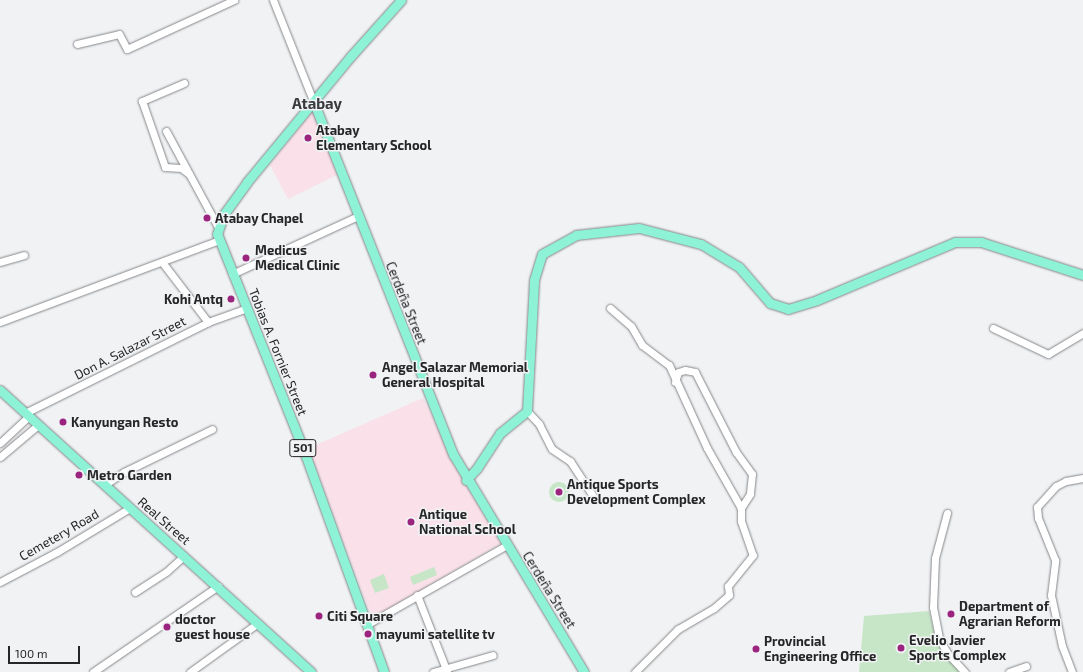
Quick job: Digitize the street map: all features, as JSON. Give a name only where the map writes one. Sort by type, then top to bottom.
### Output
[{"type":"main road","points":[[218,227],[247,182],[314,103],[351,56],[401,0]]},
{"type":"main road","name":"Cerdeña Street","points":[[314,103],[453,454],[466,480],[584,672]]},
{"type":"main road","name":"Tobias A. Fornier Street","points":[[218,227],[218,242],[247,308],[306,456],[384,672]]},
{"type":"main road","points":[[466,480],[477,468],[500,433],[527,411],[534,280],[542,254],[576,235],[639,228],[701,244],[739,267],[770,303],[788,309],[817,300],[955,242],[981,242],[1083,275]]},
{"type":"main road","name":"Real Street","points":[[0,390],[218,586],[311,672]]},
{"type":"street","points":[[77,44],[119,34],[127,49],[234,0]]},
{"type":"street","points":[[273,0],[314,103]]},
{"type":"street","points":[[184,83],[142,101],[165,167],[181,168],[190,174]]},
{"type":"street","points":[[166,131],[218,227]]},
{"type":"street","points":[[232,274],[358,216]]},
{"type":"street","points":[[0,322],[218,242]]},
{"type":"street","points":[[0,262],[24,255]]},
{"type":"street","points":[[162,262],[208,322]]},
{"type":"street","name":"Don A. Salazar Street","points":[[0,443],[27,415],[208,322],[247,308]]},
{"type":"street","points":[[610,308],[631,326],[642,345],[669,365],[675,382],[707,448],[741,508],[741,521],[753,555],[728,586],[729,595],[714,608],[678,629],[635,672]]},
{"type":"street","points":[[993,328],[1048,354],[1083,333]]},
{"type":"street","points":[[675,382],[678,372],[685,370],[695,372],[736,452],[752,474],[750,494],[741,508]]},
{"type":"street","points":[[527,411],[539,424],[552,449],[570,461],[595,499]]},
{"type":"street","points":[[0,457],[38,425]]},
{"type":"street","points":[[104,485],[124,472],[212,429]]},
{"type":"street","points":[[1072,672],[1062,646],[1053,605],[1051,590],[1055,560],[1038,518],[1037,507],[1056,486],[1066,481],[1083,478]]},
{"type":"street","name":"Cemetery Road","points":[[0,582],[57,552],[130,508]]},
{"type":"street","points":[[947,513],[935,558],[933,607],[939,639],[948,654],[965,672]]},
{"type":"street","points":[[366,625],[507,545]]},
{"type":"street","points":[[135,592],[166,572],[184,556]]},
{"type":"street","points":[[92,672],[218,586]]},
{"type":"street","points":[[417,595],[446,670]]},
{"type":"street","points":[[190,672],[258,623]]},
{"type":"street","points":[[433,672],[446,670],[493,655]]},
{"type":"street","points":[[1008,672],[1026,666]]},
{"type":"shaded area","name":"Atabay Elementary School","points":[[314,110],[337,175],[288,199],[270,165]]},
{"type":"shaded area","name":"Antique National School","points":[[423,398],[474,499],[500,544],[372,618],[309,448]]},
{"type":"green space","name":"Antique Sports Development Complex","points":[[559,482],[566,485],[569,492],[566,499],[559,502],[552,499],[549,492],[552,485]]},
{"type":"green space","points":[[434,567],[437,575],[413,585],[410,577]]},
{"type":"green space","points":[[384,574],[389,588],[375,593],[370,580]]},
{"type":"green space","name":"Evelio Javier Sports Complex","points":[[929,611],[936,640],[960,672],[859,672],[864,616]]},
{"type":"place","name":"Atabay Elementary School","points":[[308,138]]},
{"type":"place","name":"Atabay Chapel","points":[[207,218]]},
{"type":"place","name":"Medicus Medical Clinic","points":[[246,258]]},
{"type":"place","name":"Kohi Antq","points":[[231,299]]},
{"type":"place","name":"Angel Salazar Memorial General Hospital","points":[[373,375]]},
{"type":"place","name":"Kanyungan Resto","points":[[63,422]]},
{"type":"place","name":"Metro Garden","points":[[79,475]]},
{"type":"place","name":"Antique Sports Development Complex","points":[[559,492]]},
{"type":"place","name":"Antique National School","points":[[411,522]]},
{"type":"place","name":"Department of Agrarian Reform","points":[[951,614]]},
{"type":"place","name":"Citi Square","points":[[319,616]]},
{"type":"place","name":"doctor guest house","points":[[167,627]]},
{"type":"place","name":"mayumi satellite tv","points":[[368,634]]},
{"type":"place","name":"Evelio Javier Sports Complex","points":[[901,648]]},
{"type":"place","name":"Provincial Engineering Office","points":[[756,649]]},
{"type":"district","name":"Atabay","points":[[317,104]]}]
